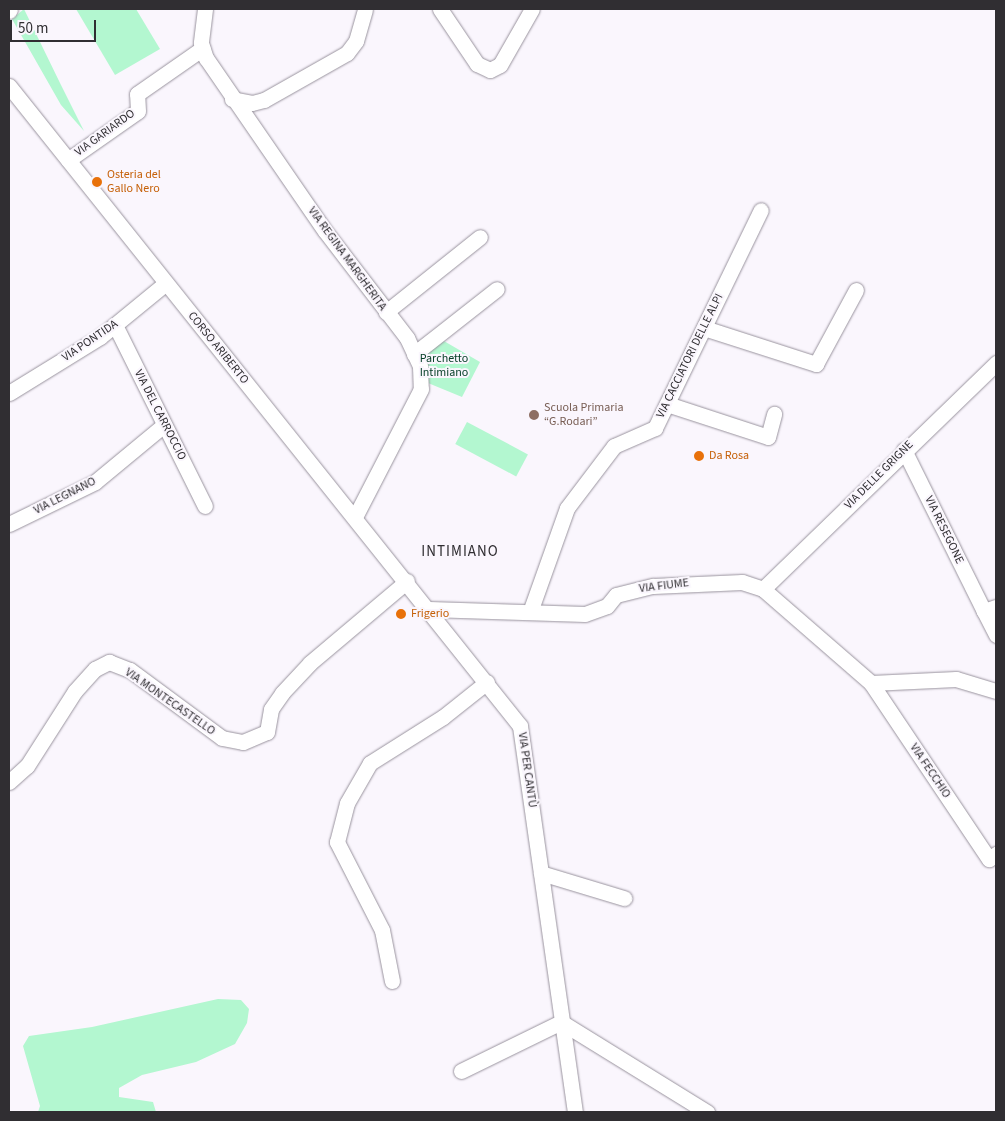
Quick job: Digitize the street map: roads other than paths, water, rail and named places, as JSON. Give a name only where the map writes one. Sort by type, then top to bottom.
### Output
[{"type":"street","points":[[203,48],[205,9]]},
{"type":"street","points":[[440,9],[478,64],[490,70],[500,65],[532,9]]},
{"type":"street","points":[[232,99],[252,102],[264,100],[347,53],[356,41],[365,10]]},
{"type":"street","name":"VIA REGINA MARGHERITA","points":[[203,48],[232,99],[386,312],[407,338],[420,366],[421,389],[355,517]]},
{"type":"street","name":"VIA GARIARDO","points":[[68,160],[138,111],[137,94],[203,48]]},
{"type":"street","name":"CORSO ARIBERTO","points":[[9,86],[429,609]]},
{"type":"street","name":"VIA CACCIATORI DELLE ALPI","points":[[530,612],[567,508],[614,446],[655,428],[762,210]]},
{"type":"street","points":[[386,312],[480,237]]},
{"type":"street","name":"VIA PONTIDA","points":[[9,394],[115,325],[166,283]]},
{"type":"street","points":[[414,354],[496,289]]},
{"type":"street","points":[[704,328],[816,364],[856,290]]},
{"type":"street","name":"VIA DEL CARROCCIO","points":[[115,325],[205,506]]},
{"type":"street","name":"VIA DELLE GRIGNE","points":[[763,589],[904,450],[996,363]]},
{"type":"street","points":[[666,404],[768,438],[774,414]]},
{"type":"street","name":"VIA LEGNANO","points":[[9,524],[95,482],[164,424]]},
{"type":"street","name":"VIA RESEGONE","points":[[904,450],[990,609],[996,635]]},
{"type":"street","name":"VIA MONTECASTELLO","points":[[9,782],[27,766],[75,691],[95,668],[109,662],[130,670],[222,738],[243,742],[267,732],[271,709],[282,693],[310,663],[407,582]]},
{"type":"street","name":"VIA FIUME","points":[[429,609],[585,614],[607,606],[616,595],[653,586],[742,582],[763,589],[871,683]]},
{"type":"street","name":"VIA PER CANTÙ","points":[[429,609],[520,726],[573,1111]]},
{"type":"street","points":[[871,683],[956,679],[996,689]]},
{"type":"street","points":[[392,981],[382,930],[337,842],[347,803],[370,763],[443,717],[487,682]]},
{"type":"street","name":"VIA FECCHIO","points":[[871,683],[993,857]]},
{"type":"street","points":[[541,873],[624,898]]},
{"type":"street","points":[[461,1071],[561,1022],[707,1112]]},
{"type":"place","name":"Osteria del Gallo Nero","points":[[97,182]]},
{"type":"place","name":"Scuola Primaria “G.Rodari”","points":[[534,415]]},
{"type":"place","name":"Da Rosa","points":[[699,456]]},
{"type":"place","name":"Frigerio","points":[[401,614]]},
{"type":"district","name":"INTIMIANO","points":[[460,552]]},
{"type":"park label","name":"Parchetto Intimiano","points":[[444,366]]}]
